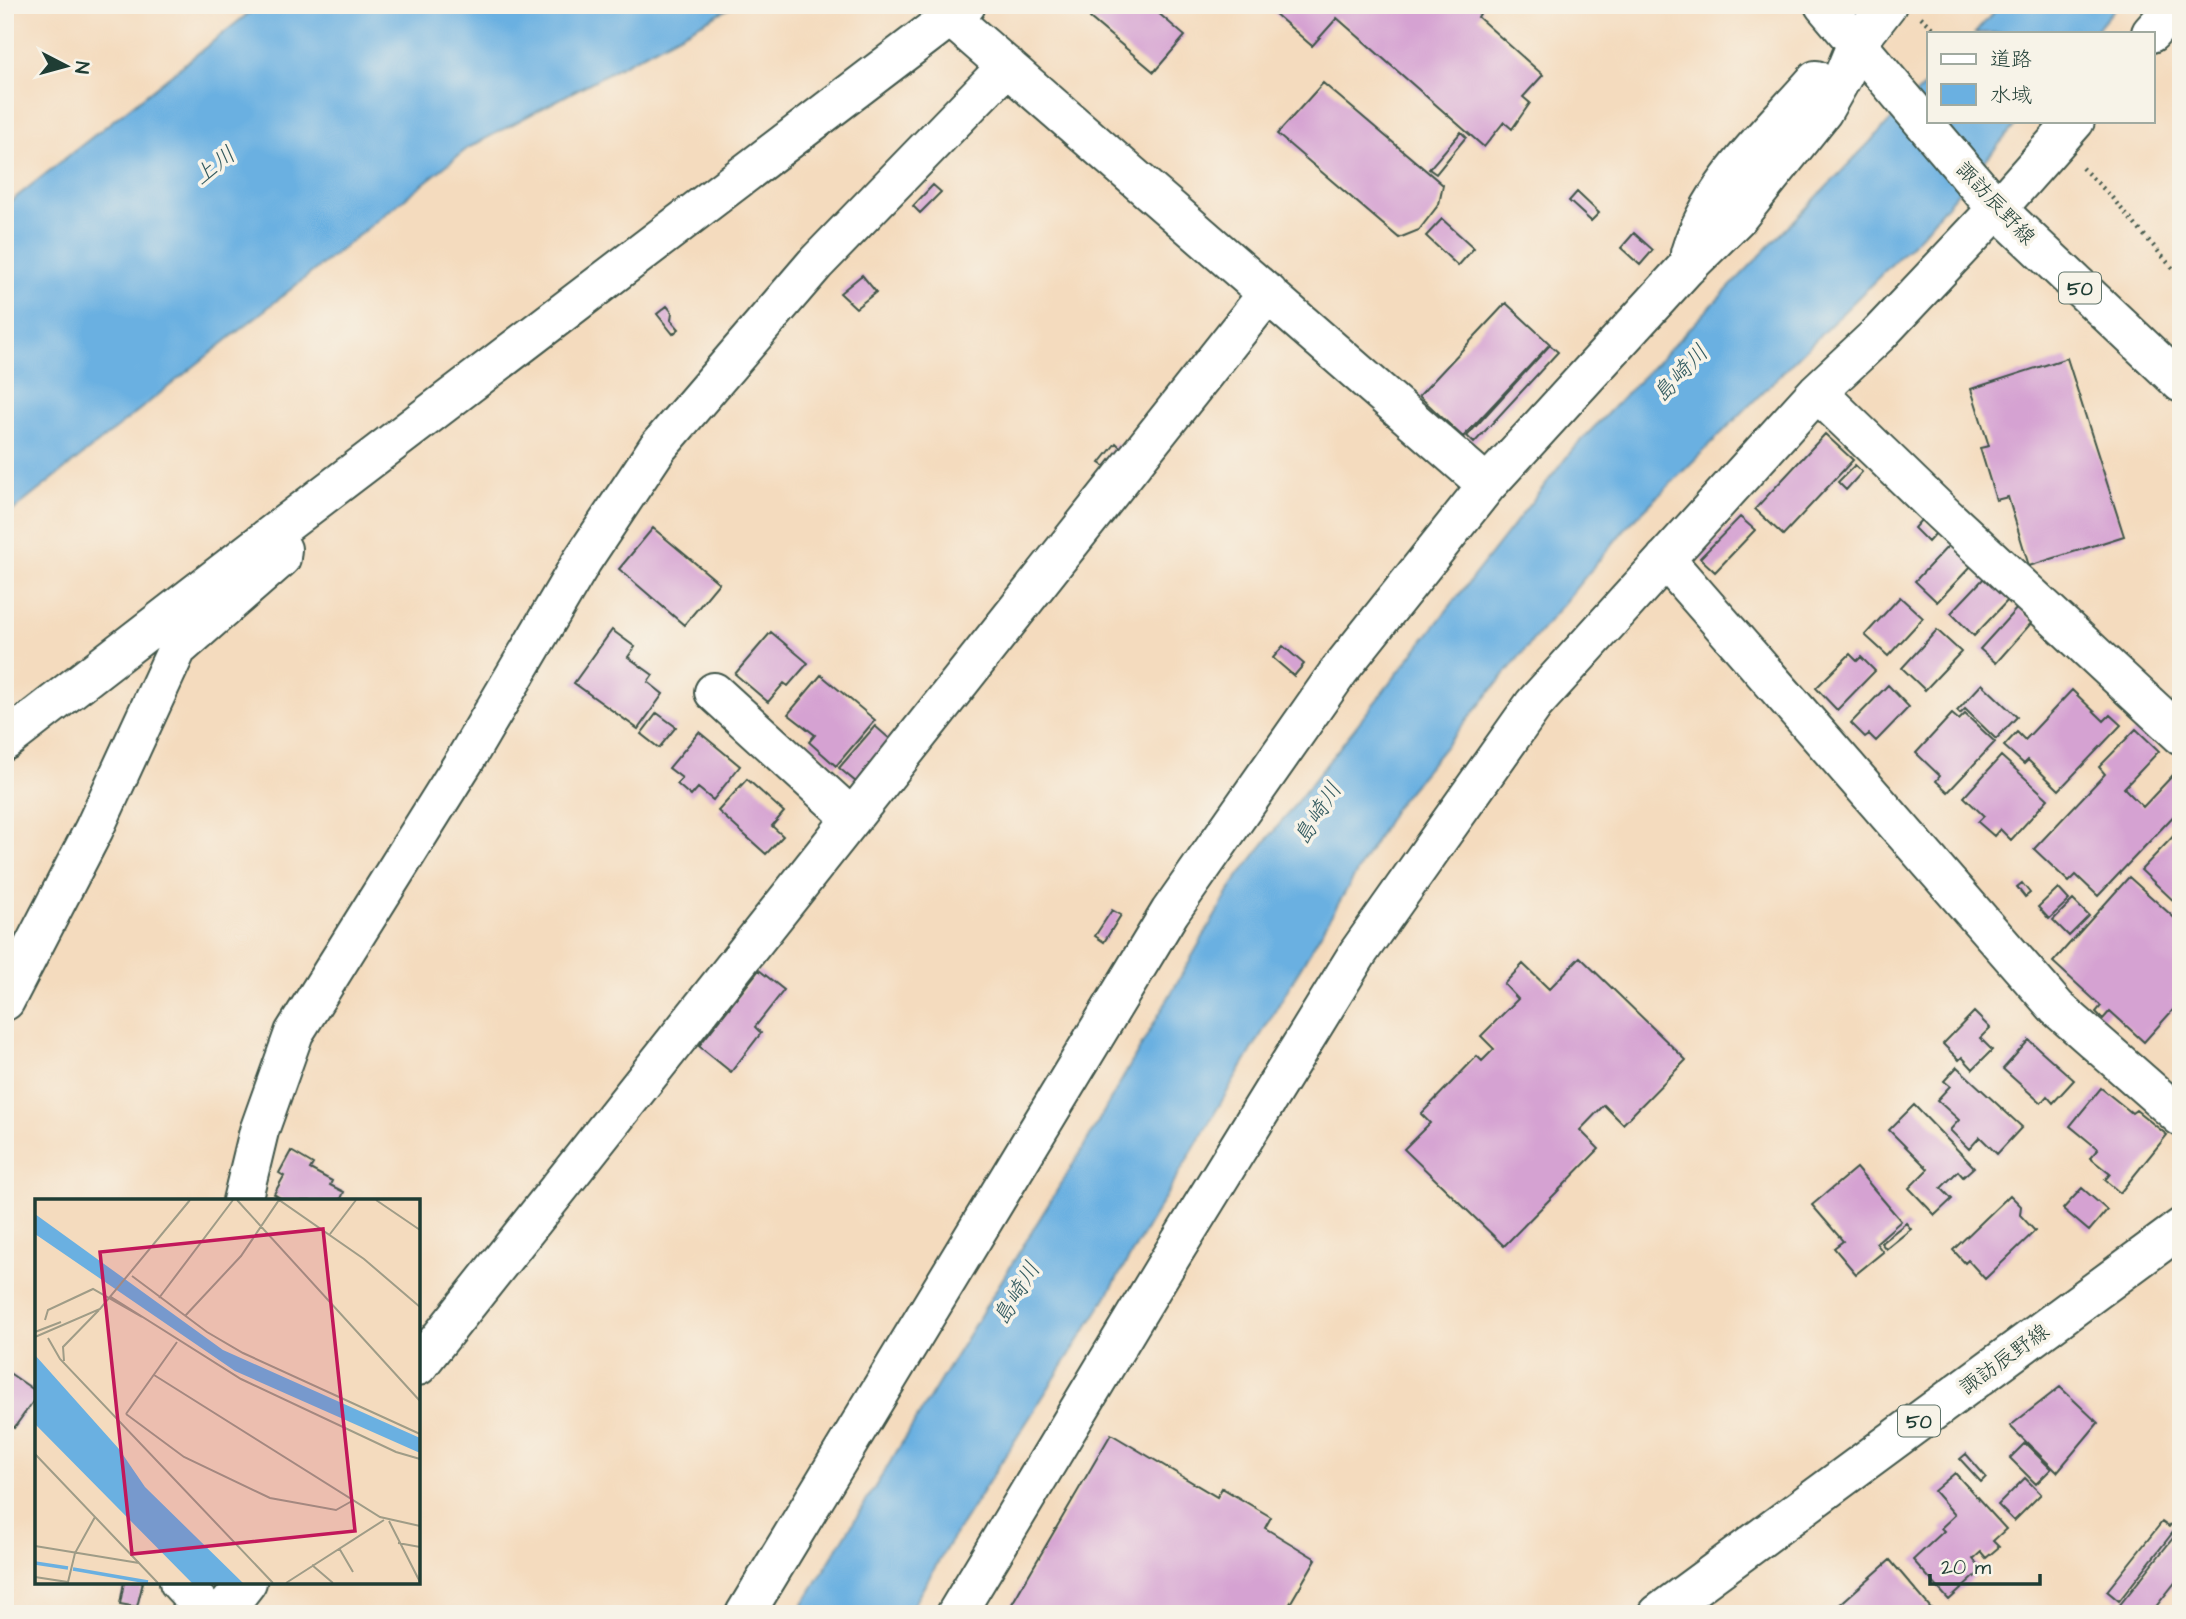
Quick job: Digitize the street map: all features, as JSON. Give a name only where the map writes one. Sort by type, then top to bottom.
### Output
[{"type":"street","points":[[746,1614],[1170,912],[1339,671],[1487,485],[1685,269],[1738,217],[1823,110],[1844,74],[1866,56],[1887,5]]},
{"type":"street","points":[[2152,32],[2176,5]]},
{"type":"street","name":"諏訪辰野線","points":[[1826,6],[1990,200],[2181,383]]},
{"type":"street","points":[[5,741],[958,11],[1007,66],[1487,485]]},
{"type":"street","points":[[242,1199],[259,1131],[294,1033],[465,760],[582,561],[657,447],[816,264],[1007,66]]},
{"type":"street","points":[[956,1614],[1357,953],[1534,704],[1817,391],[1879,334],[1990,200],[2065,131]]},
{"type":"street","points":[[420,1363],[1268,293]]},
{"type":"street","points":[[1817,391],[1942,513],[2181,736]]},
{"type":"street","points":[[5,1001],[94,829],[177,649],[281,558],[283,526]]},
{"type":"street","points":[[1665,559],[2057,1008],[2181,1117]]},
{"type":"street","points":[[714,692],[852,818]]},
{"type":"street","name":"諏訪辰野線","points":[[1658,1614],[2181,1228]]},
{"type":"street","points":[[181,1584],[209,1614]]},
{"type":"street","points":[[222,1614],[245,1584]]},
{"type":"path","points":[[2065,131],[2107,192],[2181,278]]},
{"type":"water","name":"上川","points":[[259,5],[735,5],[468,148],[5,517],[5,206]]},
{"type":"water","points":[[2000,5],[2118,5],[2095,32],[1976,32]]},
{"type":"water","name":"島崎川","points":[[1927,83],[1927,122],[2018,122],[1921,235],[1624,530],[1396,806],[1102,1304],[947,1547],[908,1614],[797,1614],[1083,1148],[1235,881],[1573,449]]},
{"type":"building","points":[[1100,5],[1149,5],[1185,36],[1154,72],[1090,18]]},
{"type":"building","points":[[1265,5],[1478,5],[1483,9],[1478,17],[1543,75],[1523,97],[1530,103],[1512,129],[1504,122],[1484,147],[1337,18],[1312,46]]},
{"type":"building","points":[[1323,83],[1443,185],[1439,204],[1419,230],[1399,238],[1277,134]]},
{"type":"building","points":[[1461,132],[1466,137],[1436,174],[1429,169]]},
{"type":"building","points":[[933,185],[941,192],[920,213],[913,206]]},
{"type":"building","points":[[1577,192],[1599,213],[1591,221],[1569,201]]},
{"type":"building","points":[[1442,219],[1474,248],[1458,266],[1426,236]]},
{"type":"building","points":[[1634,233],[1653,250],[1640,265],[1621,248]]},
{"type":"building","points":[[862,275],[876,292],[856,308],[840,293]]},
{"type":"building","points":[[1506,303],[1550,344],[1463,437],[1419,396]]},
{"type":"building","points":[[667,306],[672,312],[671,320],[679,329],[673,334],[657,314]]},
{"type":"building","points":[[1550,345],[1558,352],[1474,443],[1467,436]]},
{"type":"building","points":[[2067,358],[2124,536],[2029,566],[2008,497],[1996,500],[1980,448],[1989,446],[1971,389]]},
{"type":"building","points":[[1825,434],[1853,460],[1783,535],[1755,509]]},
{"type":"building","points":[[1116,443],[1121,448],[1106,467],[1100,463]]},
{"type":"building","points":[[1855,465],[1862,472],[1846,490],[1838,482]]},
{"type":"building","points":[[1740,517],[1755,530],[1715,572],[1700,558]]},
{"type":"building","points":[[1921,520],[1936,533],[1928,542],[1914,528]]},
{"type":"building","points":[[653,528],[719,583],[684,625],[619,569]]},
{"type":"building","points":[[1951,543],[1973,564],[1937,602],[1915,581]]},
{"type":"building","points":[[1986,576],[2010,598],[1974,636],[1951,613]]},
{"type":"building","points":[[1900,597],[1923,618],[1888,656],[1865,635]]},
{"type":"building","points":[[2018,607],[2033,621],[1996,663],[1980,649]]},
{"type":"building","points":[[612,630],[635,647],[628,657],[653,675],[648,682],[663,694],[638,729],[574,683]]},
{"type":"building","points":[[1937,630],[1961,652],[1925,690],[1902,668]]},
{"type":"building","points":[[771,632],[808,663],[788,686],[784,683],[768,702],[735,674]]},
{"type":"building","points":[[1283,646],[1304,664],[1294,676],[1273,658]]},
{"type":"building","points":[[1850,654],[1857,661],[1861,657],[1875,671],[1837,710],[1816,688]]},
{"type":"building","points":[[821,675],[875,720],[836,766],[809,742],[815,735],[788,714]]},
{"type":"building","points":[[1982,684],[2017,717],[1996,739],[1965,709],[1960,714],[1957,711]]},
{"type":"building","points":[[1888,685],[1909,707],[1876,741],[1869,734],[1865,737],[1851,723]]},
{"type":"building","points":[[2072,690],[2104,721],[2110,715],[2121,725],[2059,790],[2028,760],[2024,764],[2004,746],[2017,732],[2025,740]]},
{"type":"building","points":[[657,713],[676,727],[659,748],[641,734]]},
{"type":"building","points":[[1952,714],[1959,720],[1965,714],[1995,742],[1948,792],[1936,781],[1940,776],[1916,753]]},
{"type":"building","points":[[875,726],[891,740],[856,782],[839,768]]},
{"type":"building","points":[[2136,729],[2159,751],[2124,788],[2143,807],[2174,774],[2181,780],[2181,808],[2098,896],[2076,875],[2069,882],[2034,849],[2105,774],[2099,767]]},
{"type":"building","points":[[699,732],[740,766],[713,800],[698,788],[691,796],[677,784],[682,778],[669,768]]},
{"type":"building","points":[[2001,756],[2048,799],[2011,840],[2000,829],[1994,836],[1978,822],[1984,816],[1964,797]]},
{"type":"building","points":[[747,779],[784,812],[772,826],[783,836],[766,854],[718,811]]},
{"type":"building","points":[[2181,828],[2181,908],[2141,870]]},
{"type":"building","points":[[2129,877],[2181,924],[2181,1001],[2144,1042],[2110,1011],[2103,1019],[2096,1012],[2101,1006],[2053,962]]},
{"type":"building","points":[[2022,883],[2030,893],[2025,897],[2017,887]]},
{"type":"building","points":[[2058,888],[2069,900],[2049,919],[2038,907]]},
{"type":"building","points":[[2073,900],[2089,916],[2069,936],[2053,920]]},
{"type":"building","points":[[1112,910],[1121,915],[1104,942],[1095,936]]},
{"type":"building","points":[[1580,957],[1686,1060],[1623,1124],[1604,1105],[1580,1130],[1599,1149],[1504,1246],[1404,1149],[1430,1123],[1421,1114],[1477,1056],[1482,1061],[1494,1049],[1481,1036],[1518,999],[1504,984],[1523,964],[1549,989]]},
{"type":"building","points":[[759,970],[784,990],[755,1027],[761,1033],[731,1072],[699,1046]]},
{"type":"building","points":[[1974,1012],[1990,1028],[1980,1038],[1992,1050],[1973,1069],[1962,1057],[1959,1060],[1943,1044]]},
{"type":"building","points":[[2029,1040],[2074,1080],[2053,1103],[2047,1096],[2041,1103],[2003,1069]]},
{"type":"building","points":[[1957,1067],[2022,1127],[1997,1154],[1980,1137],[1969,1149],[1950,1130],[1959,1120],[1937,1100],[1950,1086],[1944,1081]]},
{"type":"building","points":[[2101,1088],[2132,1113],[2136,1110],[2167,1135],[2120,1193],[2105,1180],[2110,1174],[2090,1158],[2098,1149],[2070,1126]]},
{"type":"building","points":[[1914,1105],[1974,1167],[1963,1177],[1958,1171],[1941,1188],[1952,1199],[1935,1215],[1909,1188],[1928,1169],[1889,1130]]},
{"type":"building","points":[[291,1151],[313,1164],[310,1169],[332,1181],[330,1185],[344,1192],[341,1199],[282,1199],[274,1194],[284,1176],[279,1173]]},
{"type":"building","points":[[1856,1168],[1901,1221],[1876,1243],[1883,1252],[1856,1274],[1834,1248],[1843,1241],[1812,1205]]},
{"type":"building","points":[[2082,1188],[2107,1210],[2089,1231],[2063,1209]]},
{"type":"building","points":[[2010,1195],[2021,1206],[2020,1215],[2035,1231],[1985,1279],[1968,1260],[1965,1263],[1953,1250]]},
{"type":"building","points":[[1906,1223],[1911,1229],[1886,1249],[1881,1243]]},
{"type":"building","points":[[5,1370],[35,1391],[35,1399],[14,1428],[5,1421]]},
{"type":"building","points":[[2060,1387],[2098,1423],[2057,1472],[2010,1426]]},
{"type":"building","points":[[1111,1434],[1217,1497],[1222,1488],[1271,1517],[1265,1528],[1316,1559],[1284,1614],[1006,1614]]},
{"type":"building","points":[[2025,1443],[2051,1469],[2036,1484],[2010,1458]]},
{"type":"building","points":[[1966,1454],[1986,1477],[1981,1482],[1960,1459]]},
{"type":"building","points":[[1955,1473],[2006,1529],[1993,1541],[1999,1547],[1986,1558],[1981,1552],[1973,1559],[1982,1570],[1949,1600],[1913,1560],[1944,1531],[1941,1528],[1955,1515],[1934,1491]]},
{"type":"building","points":[[2025,1478],[2041,1494],[2014,1521],[1998,1505]]},
{"type":"building","points":[[2181,1512],[2181,1522],[2119,1601],[2107,1591],[2162,1522],[2169,1527]]},
{"type":"building","points":[[2181,1528],[2181,1575],[2150,1614],[2134,1614],[2128,1609],[2124,1614],[2115,1611]]},
{"type":"building","points":[[1890,1560],[1936,1614],[1829,1614]]},
{"type":"building","points":[[124,1584],[143,1584],[137,1607],[120,1604]]}]
